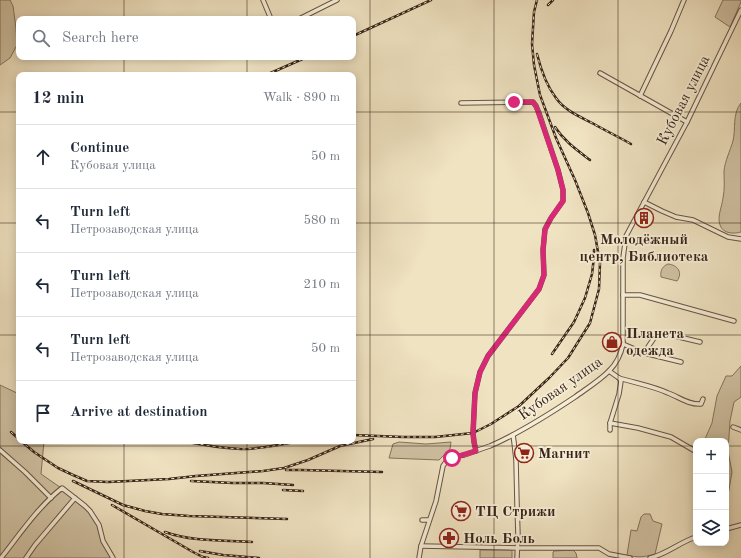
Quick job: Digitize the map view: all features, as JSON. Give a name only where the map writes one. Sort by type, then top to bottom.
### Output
[{"type":"street","points":[[264,0],[270,16]]},
{"type":"street","points":[[305,16],[338,0]]},
{"type":"street","points":[[640,96],[684,0]]},
{"type":"street","name":"Кубовая улица","points":[[419,558],[421,546],[436,501],[443,466],[448,460],[499,442],[551,413],[609,371],[618,359],[624,344],[623,295],[626,236],[687,122],[741,10]]},
{"type":"street","points":[[600,73],[687,122]]},
{"type":"street","points":[[461,102],[533,102],[541,120],[558,170],[563,190],[563,201],[551,218],[545,230],[543,250],[544,275],[539,289],[488,356],[480,372],[475,393],[473,433],[476,451]]},
{"type":"street","points":[[644,202],[676,217],[693,220],[728,237],[741,239]]},
{"type":"street","points":[[623,295],[640,294],[734,322]]},
{"type":"street","points":[[644,353],[656,335],[662,333],[700,342]]},
{"type":"street","points":[[624,344],[644,353],[681,362]]},
{"type":"street","points":[[609,371],[619,378],[669,393],[694,404],[701,404],[703,399]]},
{"type":"street","points":[[610,430],[610,424],[620,389],[621,381],[619,378]]},
{"type":"street","points":[[610,424],[638,428],[672,437],[693,450]]},
{"type":"street","points":[[733,427],[741,430]]},
{"type":"street","points":[[512,435],[515,448],[518,529],[517,558]]},
{"type":"street","points":[[0,450],[51,498]]},
{"type":"street","points":[[1,558],[26,525],[62,488],[90,511],[99,525],[103,540],[113,558]]},
{"type":"street","points":[[26,558],[35,545],[75,498]]},
{"type":"street","points":[[422,520],[429,520]]},
{"type":"street","points":[[729,528],[741,525]]},
{"type":"street","points":[[650,558],[664,553],[677,545],[693,538]]},
{"type":"street","points":[[421,546],[599,548],[609,554],[630,558]]},
{"type":"shaded area","points":[[0,0],[10,0],[13,6],[16,28],[16,47],[10,58],[0,65]]},
{"type":"shaded area","points":[[723,0],[741,0],[730,27],[715,17]]},
{"type":"shaded area","points":[[741,103],[741,232],[732,233],[726,232],[721,228],[719,218],[724,191],[724,171],[726,160],[733,141],[736,112]]},
{"type":"shaded area","points":[[668,264],[677,268],[680,275],[677,281],[661,277],[662,269]]},
{"type":"shaded area","points":[[741,366],[741,397],[734,402],[730,421],[729,438],[705,438],[712,423],[717,396],[726,376],[732,376]]},
{"type":"shaded area","points":[[0,385],[16,393],[16,444],[44,444],[41,474],[64,490],[88,510],[98,525],[103,541],[113,558],[0,558]]},
{"type":"shaded area","points":[[399,442],[426,444],[451,442],[450,449],[439,460],[389,458],[393,444]]},
{"type":"shaded area","points":[[729,456],[732,472],[729,490]]},
{"type":"shaded area","points":[[644,514],[650,514],[653,521],[662,524],[655,554],[641,557],[627,555],[631,530],[637,531],[641,517]]},
{"type":"shaded area","points":[[480,550],[512,550],[512,558],[480,558]]},
{"type":"shaded area","points":[[573,550],[576,553],[577,558],[553,558],[554,551]]},
{"type":"railway","points":[[356,35],[431,0]]},
{"type":"railway","points":[[356,435],[435,437],[473,433],[491,424],[519,406],[549,378],[568,358],[590,323],[599,289],[600,263],[595,235],[588,213],[556,138],[540,95],[534,65],[532,44],[534,12],[537,0]]},
{"type":"railway","points":[[548,5],[553,0]]},
{"type":"railway","points":[[537,54],[542,72],[552,93],[564,107],[631,144]]},
{"type":"railway","points":[[273,72],[300,60]]},
{"type":"railway","points":[[555,127],[567,141],[590,160]]},
{"type":"railway","points":[[552,354],[574,322],[585,298],[592,274],[594,250]]},
{"type":"railway","points":[[11,432],[16,436]]},
{"type":"railway","points":[[356,443],[373,439]]},
{"type":"railway","points":[[25,444],[58,468],[87,481],[108,482],[169,479],[284,468],[308,460],[340,446],[349,444]]},
{"type":"railway","points":[[200,444],[241,449],[263,448],[283,444]]},
{"type":"railway","points":[[286,470],[382,472]]},
{"type":"railway","points":[[73,481],[123,505],[145,511],[189,516],[287,519]]},
{"type":"railway","points":[[191,481],[293,485]]},
{"type":"railway","points":[[283,490],[303,491]]},
{"type":"railway","points":[[112,505],[193,552],[208,558]]},
{"type":"railway","points":[[165,532],[186,538],[252,542]]},
{"type":"railway","points":[[200,551],[223,555],[259,558]]},
{"type":"place","name":"Молодёжный центр, Библиотека","points":[[644,218]]},
{"type":"place","name":"Планета одежда","points":[[612,342]]},
{"type":"place","name":"Магнит","points":[[524,453]]},
{"type":"place","name":"ТЦ Стрижи","points":[[461,511]]},
{"type":"place","name":"Ноль Боль","points":[[449,538]]},
{"type":"route","points":[[452,458],[476,451],[473,433],[475,393],[482,366],[539,289],[544,275],[543,250],[545,230],[551,218],[563,201],[563,190],[558,170],[536,106],[533,102],[514,102]]}]
